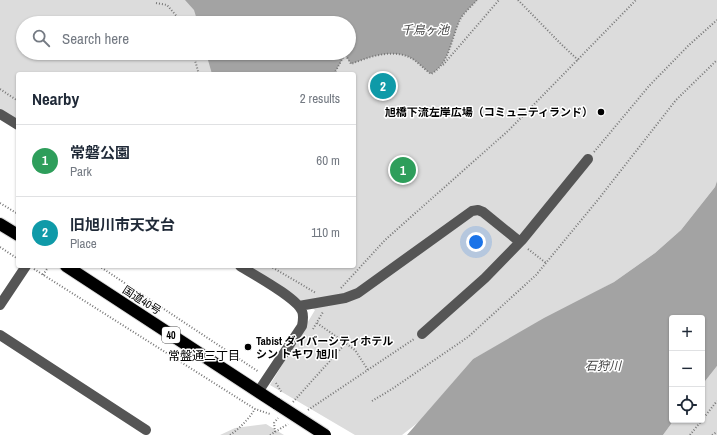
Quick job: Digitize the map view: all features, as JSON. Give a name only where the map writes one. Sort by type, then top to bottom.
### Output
[{"type":"highway","points":[[0,224],[16,234]]},
{"type":"highway","name":"国道40号","points":[[69,268],[258,392],[280,399],[325,435]]},
{"type":"street","points":[[0,114],[16,125]]},
{"type":"street","points":[[422,334],[485,278],[520,242],[588,159]]},
{"type":"street","points":[[299,306],[345,298],[358,293],[472,212],[478,210],[483,212],[520,242]]},
{"type":"street","points":[[0,304],[26,268]]},
{"type":"street","points":[[243,268],[296,302],[302,312],[304,320],[272,380],[258,392]]},
{"type":"street","points":[[0,335],[146,430]]},
{"type":"path","points":[[438,70],[448,53],[460,20],[477,0]]},
{"type":"path","points":[[349,60],[351,64],[370,56],[393,54],[410,57],[431,74],[438,70],[499,0]]},
{"type":"path","points":[[518,0],[578,60]]},
{"type":"path","points":[[310,334],[329,300],[385,240],[509,130],[636,0]]},
{"type":"path","points":[[156,3],[167,5],[177,16]]},
{"type":"path","points":[[588,159],[649,86],[688,46],[717,20]]},
{"type":"path","points":[[195,60],[199,72]]},
{"type":"path","points":[[335,72],[342,60]]},
{"type":"path","points":[[372,401],[468,338],[536,275],[597,201],[676,100],[717,60]]},
{"type":"path","points":[[0,89],[16,100]]},
{"type":"path","points":[[0,203],[16,213]]},
{"type":"path","points":[[520,242],[546,263]]},
{"type":"path","points":[[0,247],[16,258]]},
{"type":"path","points":[[31,268],[255,409],[270,414]]},
{"type":"path","points":[[43,275],[48,268]]},
{"type":"path","points":[[102,268],[272,380],[280,399]]},
{"type":"path","points":[[273,268],[329,300]]},
{"type":"path","points":[[317,323],[355,350],[368,370]]},
{"type":"path","points":[[306,411],[422,334]]},
{"type":"path","points":[[289,406],[346,343]]},
{"type":"path","points":[[272,380],[279,378]]},
{"type":"path","points":[[705,416],[717,401]]},
{"type":"path","points":[[230,435],[244,424],[255,409]]},
{"type":"path","points":[[275,432],[274,423],[279,417]]},
{"type":"path","points":[[270,435],[294,420]]},
{"type":"path","points":[[690,435],[700,423]]},
{"type":"path","points":[[712,435],[717,432]]},
{"type":"shaded area","points":[[0,0],[717,0],[717,181],[715,187],[681,230],[655,253],[614,282],[473,359],[420,421],[402,435],[355,435],[270,385],[315,310],[250,268],[356,268],[356,72],[16,72],[16,119],[0,109]]},
{"type":"shaded area","points":[[717,366],[717,435],[663,435],[672,423],[705,423],[705,381]]},
{"type":"shaded area","points":[[266,424],[284,435],[220,435],[235,428]]},
{"type":"water","name":"千鳥ヶ池","points":[[185,0],[477,0],[460,19],[446,58],[437,70],[431,74],[412,58],[394,54],[380,55],[351,64],[348,60],[356,60],[356,16],[196,16],[194,10]]},
{"type":"water","name":"千鳥ヶ池","points":[[208,60],[342,60],[335,72],[211,72]]},
{"type":"water","name":"石狩川","points":[[717,181],[717,366],[705,381],[705,315],[669,315],[669,423],[672,423],[663,435],[407,435],[473,359],[544,318],[614,282],[655,253],[681,230],[715,187]]},
{"type":"place","name":"旧旭川市天文台","points":[[383,86]]},
{"type":"place","name":"旭橋下流左岸広場（コミュニティランド）","points":[[601,112]]},
{"type":"place","name":"常磐公園","points":[[403,170]]},
{"type":"place","name":"Tabist ダイバーシティホテル シン トキワ 旭川","points":[[248,347]]},
{"type":"district","name":"常盤通三丁目","points":[[204,356]]}]
